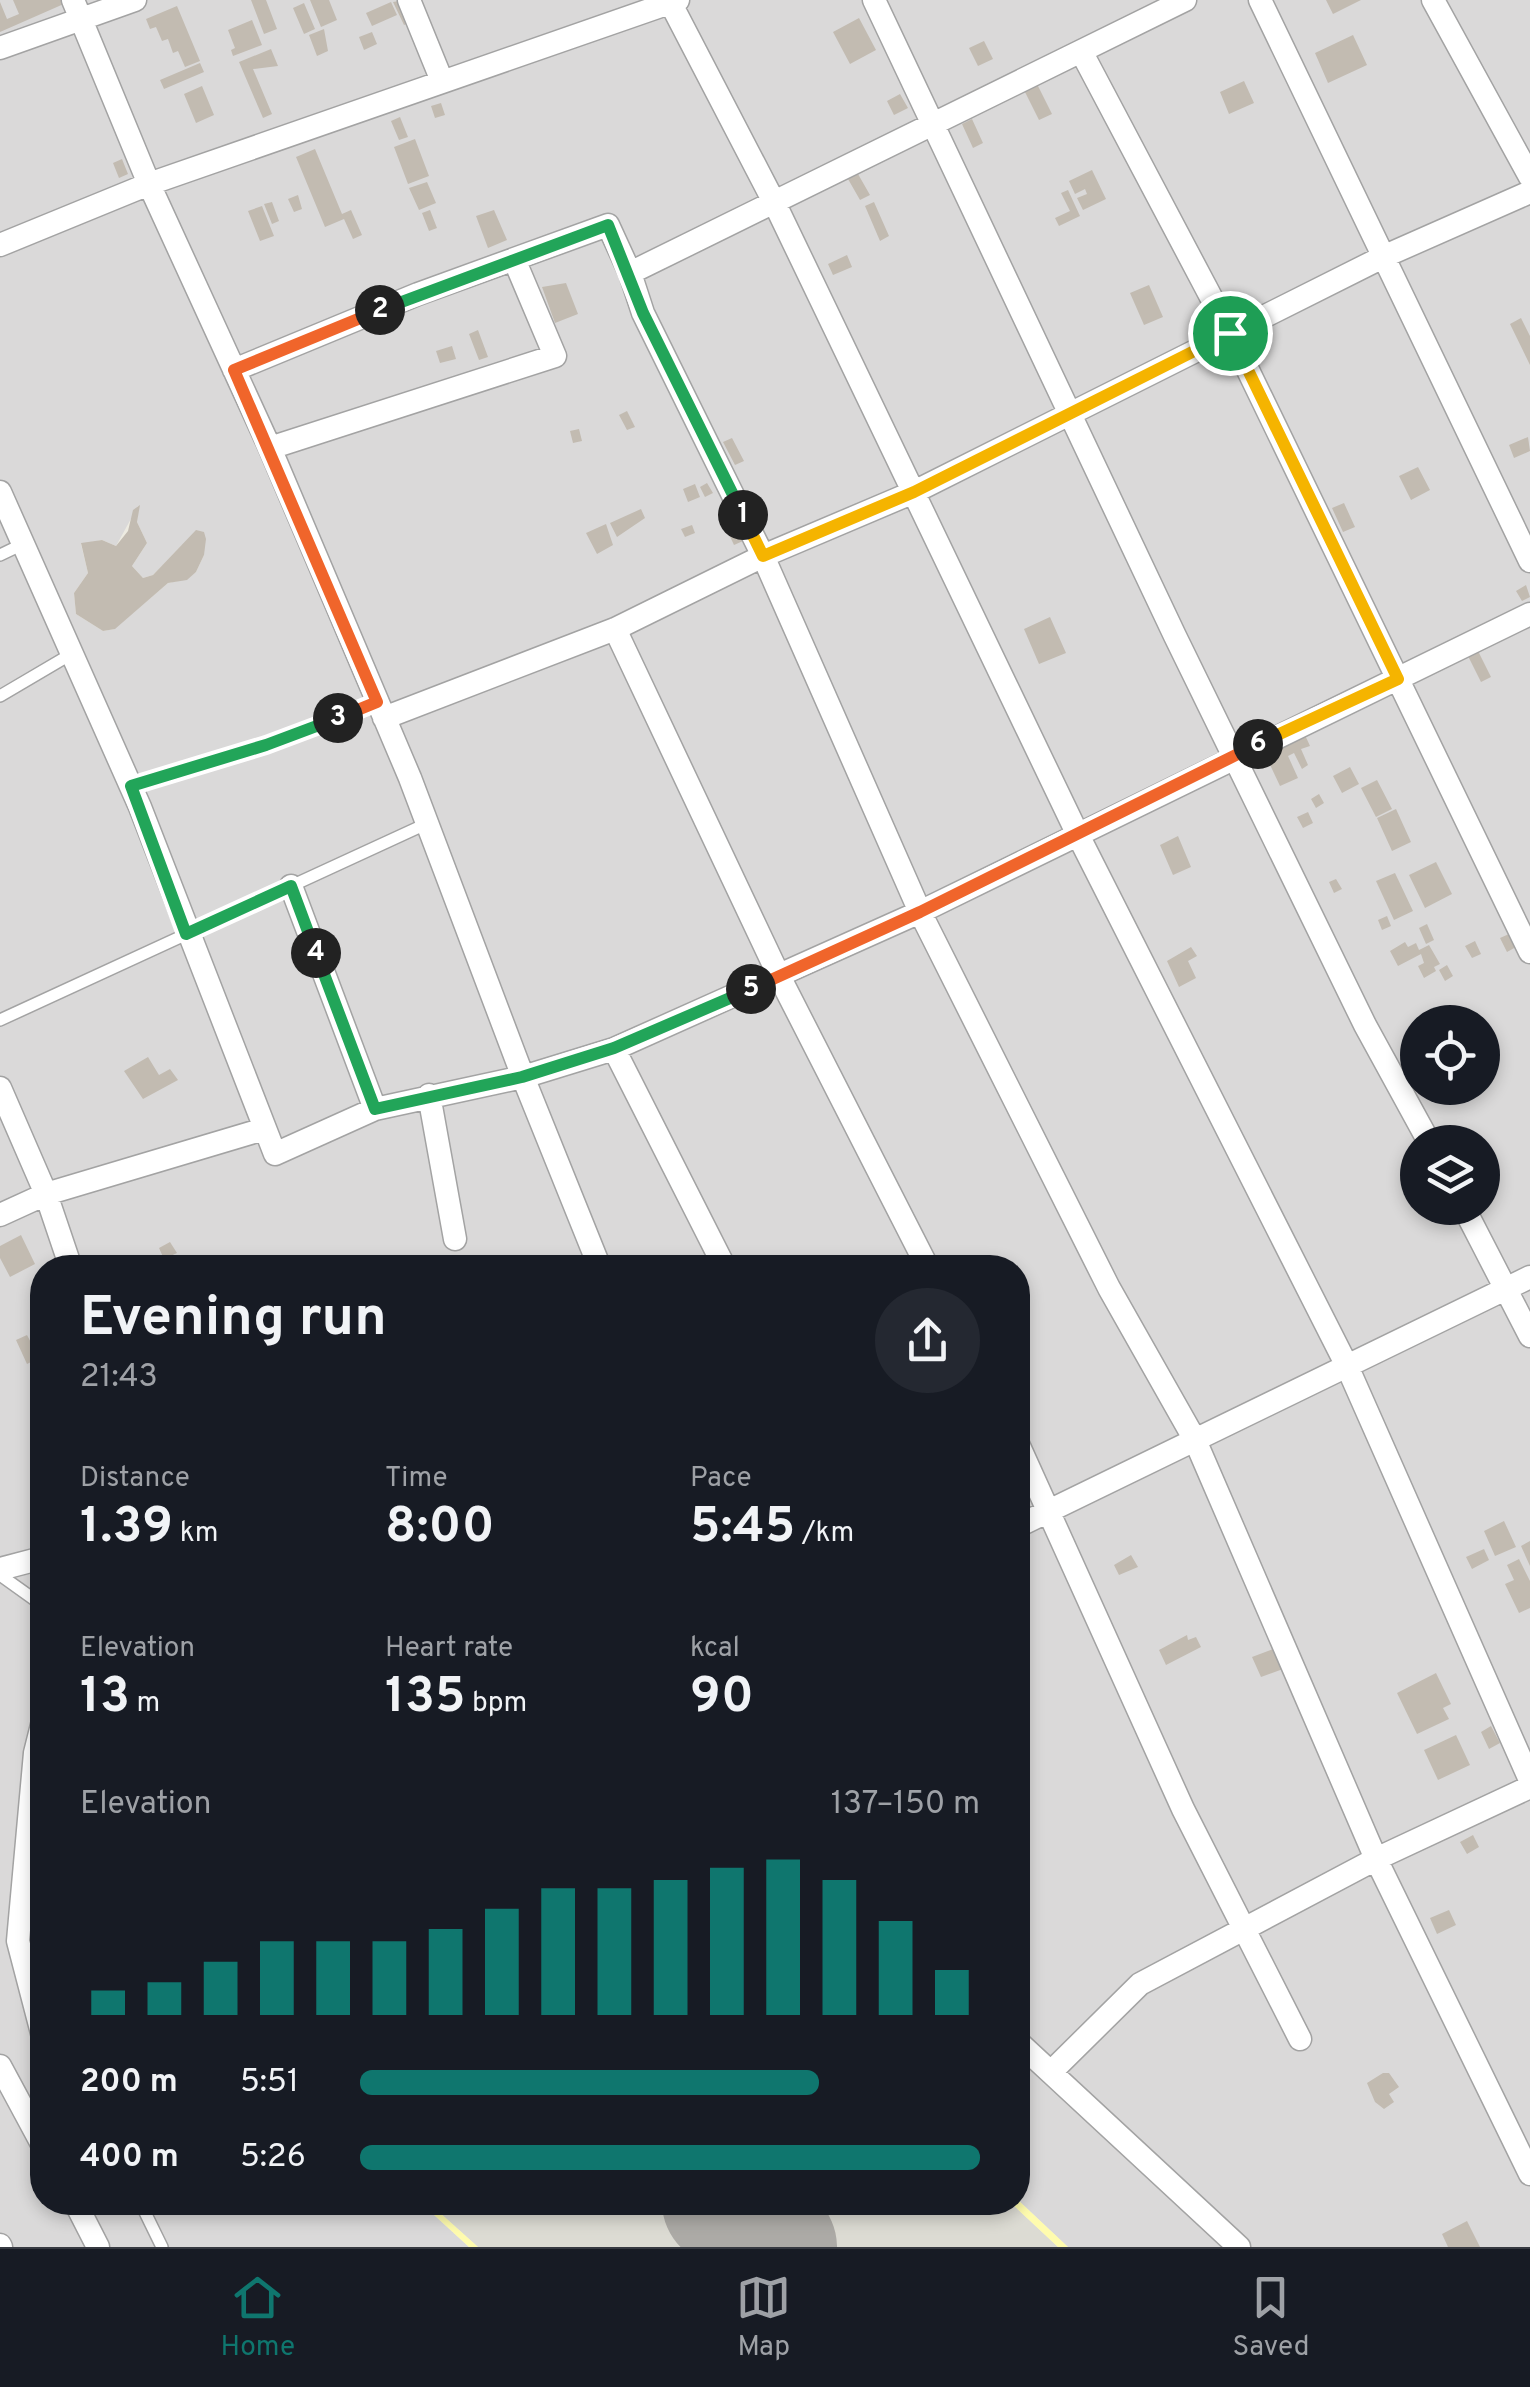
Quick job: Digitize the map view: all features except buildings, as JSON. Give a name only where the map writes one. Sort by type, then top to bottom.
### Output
[{"type":"street","points":[[0,48],[77,10],[135,0]]},
{"type":"street","points":[[409,0],[442,81]]},
{"type":"street","points":[[874,0],[1365,1025],[1420,1125]]},
{"type":"street","points":[[630,273],[1185,0]]},
{"type":"street","points":[[1260,0],[1530,561]]},
{"type":"street","points":[[1433,0],[1530,177]]},
{"type":"street","points":[[0,244],[149,184],[672,1],[775,204],[1078,835],[1346,1366],[1530,1784],[1245,1925],[1140,1984],[1051,2072]]},
{"type":"street","points":[[77,10],[149,184],[270,448],[428,823],[522,1077],[595,1255]]},
{"type":"street","points":[[1082,53],[1230,333],[1530,952]]},
{"type":"street","points":[[381,710],[615,628],[763,556],[914,492],[1385,256],[1530,192]]},
{"type":"street","points":[[234,370],[608,225],[643,313],[763,556],[920,912],[1109,1288],[1194,1440],[1376,1859],[1530,2174]]},
{"type":"street","points":[[270,448],[554,356],[514,259]]},
{"type":"street","points":[[0,492],[131,786],[275,1154],[375,1109],[522,1077],[614,1048],[920,912],[1236,754],[1530,614]]},
{"type":"street","points":[[615,628],[779,976],[921,1255]]},
{"type":"street","points":[[291,886],[375,1109]]},
{"type":"street","points":[[614,1048],[718,1255]]},
{"type":"street","points":[[0,1088],[46,1194],[67,1255]]},
{"type":"street","points":[[429,1095],[455,1239]]},
{"type":"street","points":[[0,1215],[46,1194],[264,1129]]},
{"type":"street","points":[[1473,1225],[1530,1336]]},
{"type":"street","points":[[1030,1520],[1530,1277]]},
{"type":"street","points":[[1030,1468],[1183,1809],[1300,2039]]},
{"type":"street","points":[[0,1572],[30,1562]]},
{"type":"street","points":[[30,1808],[18,1940],[30,1986]]},
{"type":"street","points":[[1030,2053],[1240,2247]]},
{"type":"street","points":[[0,2066],[30,2122]]},
{"type":"street","points":[[81,2215],[98,2247]]},
{"type":"street","points":[[90,2215],[98,2247]]},
{"type":"lane","points":[[0,555],[23,544]]},
{"type":"lane","points":[[0,696],[74,653]]},
{"type":"lane","points":[[0,1020],[428,823]]},
{"type":"lane","points":[[0,1572],[30,1596]]},
{"type":"lane","points":[[146,2215],[162,2247]]},
{"type":"path","points":[[131,786],[381,710]]},
{"type":"shaded area","points":[[0,0],[1530,0],[1530,2247],[1068,2247],[1030,2211],[1030,1255],[30,1255],[30,2215],[434,2215],[469,2247],[0,2247]],"holes":[[[138,506],[137,522],[147,543],[132,566],[143,578],[153,575],[182,545],[204,555],[196,572],[187,579],[168,583],[114,629],[103,631],[76,614],[74,593],[88,573],[81,544],[102,540],[116,546]]]},
{"type":"shaded area","points":[[442,2215],[1024,2215],[1058,2247],[478,2247]]},
{"type":"sand","points":[[1030,2211],[1068,2247],[1058,2247],[1024,2215],[1030,2215]]},
{"type":"sand","points":[[434,2215],[442,2215],[478,2247],[469,2247]]},
{"type":"runway","points":[[740,2215],[773,2247]]},
{"type":"route","points":[[608,225],[643,313],[763,556],[914,492],[1230,333],[1398,679],[1236,754],[920,912],[614,1048],[522,1077],[375,1109],[291,886],[186,934],[131,786],[266,745],[377,702],[234,370],[418,294],[608,225]]}]
